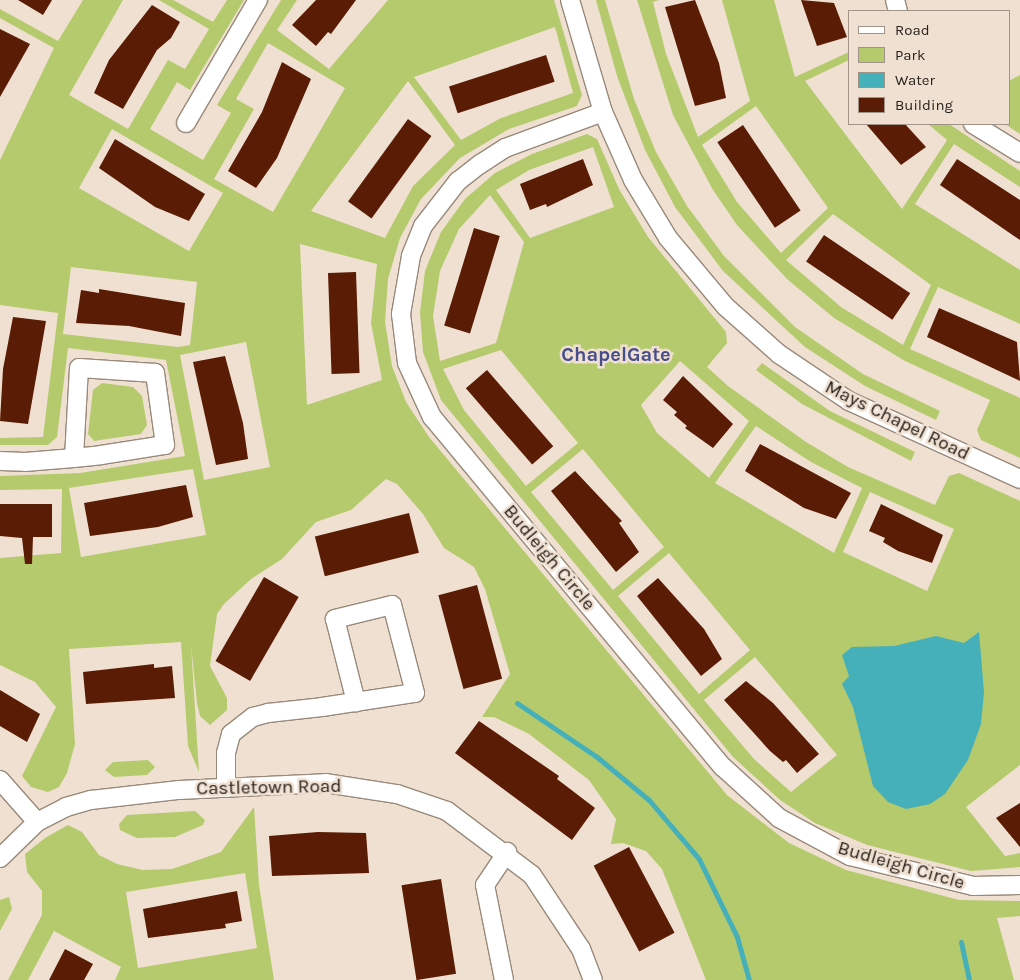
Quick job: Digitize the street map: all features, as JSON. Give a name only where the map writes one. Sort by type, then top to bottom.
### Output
[{"type":"street","points":[[186,123],[258,0]]},
{"type":"street","name":"Mays Chapel Road","points":[[570,0],[602,112],[633,180],[668,238],[695,273],[757,336],[849,400],[1020,479]]},
{"type":"street","name":"Budleigh Circle","points":[[602,112],[505,148],[458,181],[423,226],[411,256],[401,314],[407,363],[432,417],[723,767],[763,806],[810,838],[850,856],[973,886],[1020,885]]},
{"type":"street","points":[[975,125],[1020,153]]},
{"type":"street","points":[[0,461],[74,458],[165,445],[155,373],[79,368],[74,458]]},
{"type":"street","points":[[226,788],[226,753],[231,734],[240,725],[268,713],[356,702],[415,693],[392,605],[335,619],[356,702]]},
{"type":"street","points":[[0,780],[37,822]]},
{"type":"street","name":"Castletown Road","points":[[0,858],[37,822],[66,806],[91,800],[226,788],[325,783],[397,794],[448,811],[507,852],[532,875],[557,909],[581,949],[593,980]]},
{"type":"street","points":[[504,980],[485,886],[507,852]]},
{"type":"green space","points":[[83,0],[123,0],[69,95],[128,129],[168,60],[185,69],[209,29],[159,0],[173,0],[213,22],[227,0],[244,0],[190,90],[177,82],[150,129],[203,160],[231,113],[217,105],[281,0],[297,0],[277,30],[329,69],[388,0],[554,0],[582,95],[577,106],[509,129],[460,158],[421,199],[400,238],[388,279],[385,322],[392,366],[406,402],[429,437],[727,795],[789,843],[846,870],[959,900],[1020,901],[1020,916],[997,918],[1014,980],[706,980],[662,869],[646,851],[623,843],[611,844],[616,819],[589,780],[529,734],[494,717],[482,717],[510,674],[485,589],[474,567],[444,548],[423,514],[397,484],[386,479],[351,510],[316,522],[282,559],[251,579],[224,604],[217,614],[210,666],[227,698],[227,710],[210,725],[200,716],[191,645],[199,772],[188,746],[181,642],[69,649],[75,744],[67,773],[59,787],[48,792],[31,787],[22,776],[56,707],[35,682],[0,665],[0,558],[61,553],[62,489],[0,490],[0,476],[80,473],[185,456],[166,360],[68,348],[57,437],[48,445],[0,445],[0,438],[43,437],[58,313],[0,305],[0,160],[54,48],[0,18],[0,9],[58,41]],"holes":[[[555,27],[573,93],[501,118],[461,140],[414,77]],[[268,43],[345,88],[273,212],[214,179],[254,109],[236,99]],[[408,81],[455,145],[413,186],[385,238],[311,211]],[[112,129],[223,193],[189,251],[79,188]],[[300,244],[377,264],[371,323],[382,380],[307,405]],[[71,267],[197,282],[190,345],[178,347],[63,334]],[[246,342],[270,467],[204,480],[180,355]],[[193,469],[206,535],[81,557],[69,488]]]},
{"type":"green space","points":[[596,0],[605,0],[634,99],[656,152],[687,206],[724,256],[795,327],[863,374],[940,411],[936,420],[865,386],[805,347],[723,271],[675,207],[645,150],[617,76]]},
{"type":"green space","points":[[637,0],[659,0],[653,2],[666,54],[698,137],[750,101],[722,0],[774,0],[795,77],[848,52],[848,60],[805,81],[902,209],[947,140],[929,125],[951,125],[1020,171],[1020,187],[954,144],[915,204],[1020,270],[1020,324],[938,287],[910,349],[1020,398],[1020,458],[981,440],[977,430],[990,400],[905,361],[834,318],[787,279],[737,225],[713,190],[673,115]],"holes":[[[756,106],[828,208],[781,253],[737,202],[702,145]],[[833,214],[931,285],[903,345],[841,307],[786,260]]]},
{"type":"green space","points":[[1020,75],[1020,134],[1006,125],[1010,125],[1010,80]]},
{"type":"green space","points":[[587,134],[597,139],[619,189],[648,237],[726,332],[727,343],[707,367],[728,386],[806,442],[848,467],[935,505],[949,476],[959,473],[1020,501],[1020,765],[966,807],[1005,856],[1020,853],[1020,867],[971,871],[867,845],[815,823],[780,800],[733,757],[441,400],[423,352],[420,312],[425,271],[441,232],[465,199],[495,173],[532,154]],"holes":[[[593,147],[614,207],[530,238],[496,190],[529,170]],[[490,195],[524,242],[496,343],[440,361],[433,316],[440,271],[459,229]],[[501,350],[578,443],[526,486],[464,410],[443,369]],[[680,361],[749,421],[709,478],[657,433],[641,405]],[[756,426],[811,462],[862,488],[834,553],[715,483]],[[583,449],[664,547],[613,590],[531,492]],[[870,492],[954,529],[927,591],[843,552]],[[669,553],[750,650],[699,694],[618,596]],[[755,657],[837,755],[791,792],[754,759],[704,700]]]},
{"type":"green space","points":[[762,363],[830,411],[915,452],[911,461],[802,404],[756,370]]},
{"type":"green space","points":[[102,383],[133,387],[142,396],[147,425],[141,434],[94,441],[88,434],[93,390]]},
{"type":"green space","points":[[148,760],[155,767],[147,775],[114,777],[105,770],[113,762]]},
{"type":"green space","points":[[254,807],[259,885],[274,980],[115,980],[121,967],[54,931],[28,980],[8,980],[42,915],[42,891],[27,872],[25,854],[45,838],[68,825],[82,832],[99,855],[117,864],[143,870],[172,869],[221,852]],"holes":[[[245,873],[257,948],[138,968],[126,892]]]},
{"type":"green space","points":[[195,811],[205,820],[203,825],[175,837],[137,838],[120,830],[119,824],[127,815]]},
{"type":"green space","points":[[9,897],[12,909],[0,931],[0,900]]},
{"type":"water","points":[[979,632],[984,692],[981,724],[968,760],[945,794],[930,804],[906,809],[888,802],[873,786],[853,707],[842,684],[849,676],[842,655],[852,647],[894,646],[936,636],[964,643]]},
{"type":"building","points":[[18,0],[52,0],[43,15]]},
{"type":"building","points":[[316,0],[356,0],[331,34],[328,32],[316,46],[292,25]]},
{"type":"building","points":[[695,0],[719,63],[726,98],[695,106],[665,7]]},
{"type":"building","points":[[801,0],[834,3],[847,37],[817,46]]},
{"type":"building","points":[[152,5],[180,22],[171,38],[157,50],[123,109],[94,93],[109,60]]},
{"type":"building","points":[[0,29],[30,44],[0,97]]},
{"type":"building","points":[[546,55],[555,82],[458,113],[449,87]]},
{"type":"building","points":[[282,62],[311,79],[277,158],[256,188],[228,171],[262,112]]},
{"type":"building","points":[[408,119],[431,136],[372,219],[348,202]]},
{"type":"building","points":[[743,125],[801,210],[775,228],[717,142]]},
{"type":"building","points":[[867,125],[906,125],[926,147],[901,165]]},
{"type":"building","points":[[115,139],[205,194],[189,221],[155,207],[99,168]]},
{"type":"building","points":[[583,159],[593,185],[547,207],[546,204],[530,210],[520,184]]},
{"type":"building","points":[[957,159],[1020,200],[1020,240],[940,185]]},
{"type":"building","points":[[474,228],[500,236],[470,333],[444,326]]},
{"type":"building","points":[[824,235],[910,293],[892,320],[806,262]]},
{"type":"building","points":[[356,272],[360,373],[332,374],[328,273]]},
{"type":"building","points":[[99,289],[185,303],[181,336],[129,326],[76,323],[81,290],[99,293]]},
{"type":"building","points":[[939,308],[1017,342],[1020,381],[927,337]]},
{"type":"building","points":[[13,317],[46,321],[28,424],[0,421],[3,369]]},
{"type":"building","points":[[225,356],[243,423],[248,459],[216,465],[193,362]]},
{"type":"building","points":[[487,370],[553,446],[532,465],[466,388]]},
{"type":"building","points":[[683,376],[733,424],[713,448],[685,428],[687,426],[674,415],[677,412],[663,400]]},
{"type":"building","points":[[760,444],[851,493],[836,519],[804,508],[745,471]]},
{"type":"building","points":[[575,471],[622,521],[619,523],[639,552],[616,572],[551,491]]},
{"type":"building","points":[[186,485],[193,517],[158,527],[90,536],[84,503]]},
{"type":"building","points":[[0,504],[52,504],[52,537],[33,537],[32,564],[25,564],[22,538],[0,536]]},
{"type":"building","points":[[881,504],[943,535],[932,563],[898,551],[883,542],[885,538],[869,531]]},
{"type":"building","points":[[409,513],[419,553],[325,576],[315,536]]},
{"type":"building","points":[[264,577],[299,597],[250,681],[216,661]]},
{"type":"building","points":[[658,578],[704,629],[722,659],[701,676],[637,596]]},
{"type":"building","points":[[477,585],[502,679],[463,689],[438,595]]},
{"type":"building","points":[[154,664],[154,668],[172,666],[175,698],[86,704],[83,672]]},
{"type":"building","points":[[746,681],[773,703],[819,754],[797,773],[786,760],[783,762],[770,751],[724,700]]},
{"type":"building","points":[[0,690],[40,714],[27,742],[0,726]]},
{"type":"building","points":[[479,721],[559,776],[557,779],[595,808],[572,840],[455,753]]},
{"type":"building","points":[[1020,803],[1020,847],[996,818]]},
{"type":"building","points":[[318,832],[366,833],[369,873],[272,876],[269,836]]},
{"type":"building","points":[[629,847],[675,933],[639,951],[594,866]]},
{"type":"building","points":[[441,879],[456,974],[416,980],[401,885]]},
{"type":"building","points":[[237,891],[242,921],[225,924],[226,928],[148,938],[143,909]]},
{"type":"building","points":[[65,949],[93,964],[84,980],[49,980]]},
{"type":"waterway","points":[[517,703],[597,757],[649,800],[699,859],[737,937],[749,980]]},
{"type":"waterway","points":[[961,942],[969,980]]},
{"type":"district","name":"ChapelGate","points":[[616,354]]}]
